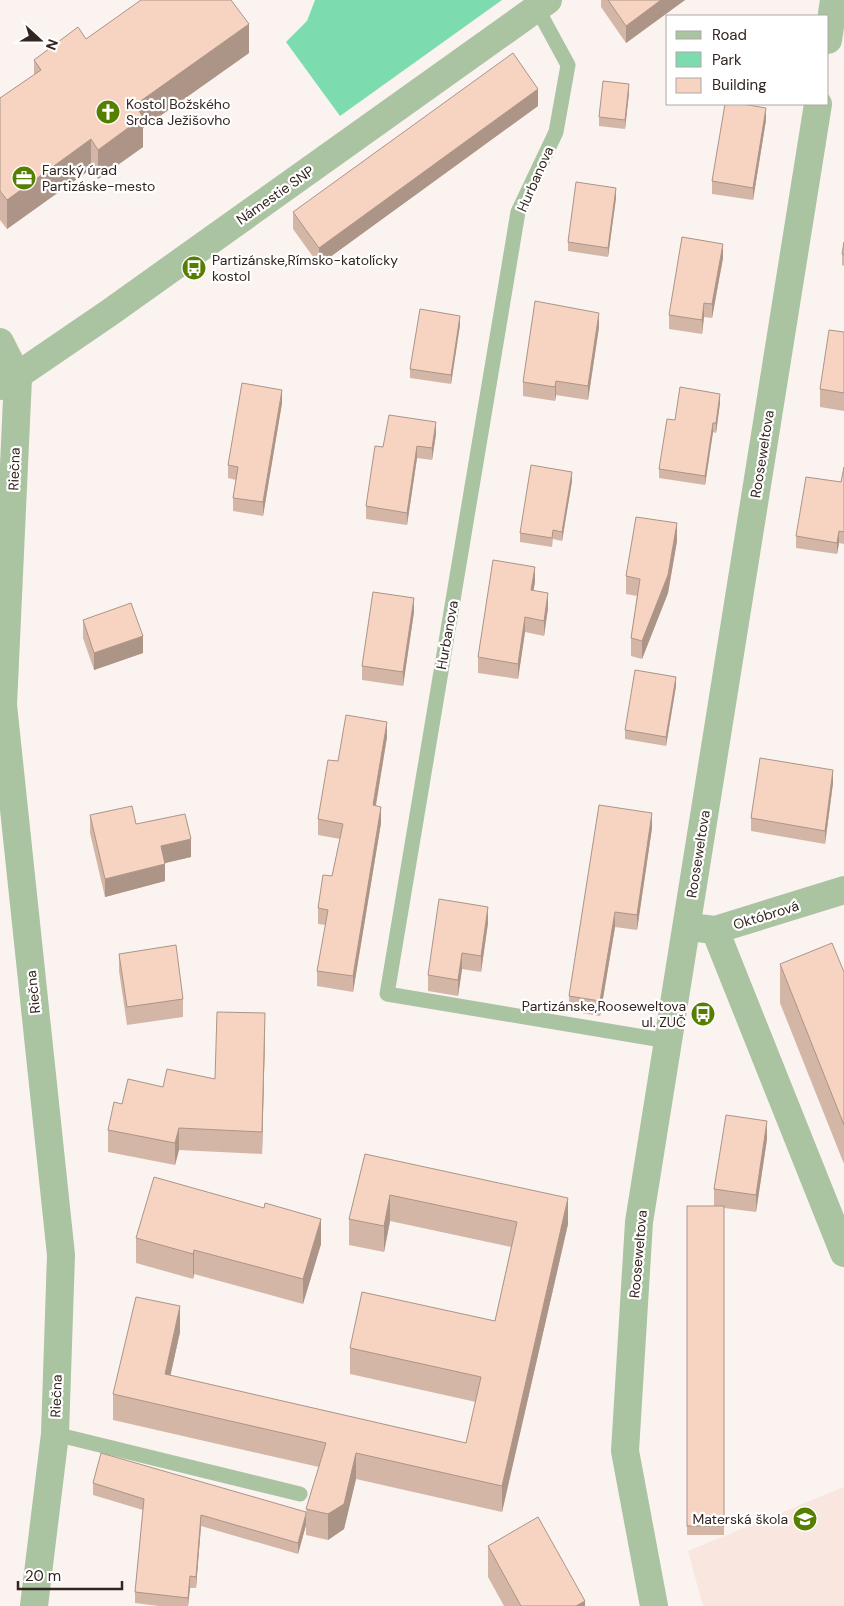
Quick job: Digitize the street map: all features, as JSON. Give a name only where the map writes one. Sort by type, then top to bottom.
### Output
[{"type":"street","points":[[829,33],[834,0]]},
{"type":"street","name":"Námestie SNP","points":[[9,383],[542,4]]},
{"type":"street","name":"Rooseweltova","points":[[654,1606],[625,1451],[639,1222],[818,105]]},
{"type":"street","points":[[0,342],[9,383]]},
{"type":"street","name":"Riečna","points":[[9,383],[2,705],[61,1255],[55,1434],[34,1606]]},
{"type":"street","name":"Októbrová","points":[[686,927],[715,930],[844,890]]},
{"type":"street","points":[[715,930],[844,1253]]},
{"type":"lane","name":"Hurbanova","points":[[542,4],[568,65],[556,132],[518,212],[387,994],[668,1041]]},
{"type":"lane","points":[[55,1434],[300,1494]]},
{"type":"shaded area","name":"Materská škola","points":[[844,1487],[844,1606],[703,1606],[688,1551]]},
{"type":"green space","points":[[315,0],[502,0],[340,116],[286,42],[307,21]]},
{"type":"building","points":[[141,0],[231,0],[249,24],[135,105],[143,117],[98,150],[91,139],[7,200],[0,191],[0,98],[41,70],[34,60],[78,27],[86,39]]},
{"type":"building","points":[[608,0],[661,0],[626,26]]},
{"type":"building","points":[[513,53],[538,89],[319,248],[293,212]]},
{"type":"building","points":[[603,81],[629,84],[625,120],[599,117]]},
{"type":"building","points":[[725,105],[748,105],[766,108],[753,188],[712,181]]},
{"type":"building","points":[[576,182],[616,188],[608,248],[568,242]]},
{"type":"building","points":[[682,237],[723,244],[712,304],[704,303],[702,320],[669,315]]},
{"type":"building","points":[[535,301],[599,313],[588,386],[556,381],[555,387],[523,382]]},
{"type":"building","points":[[420,309],[460,316],[451,375],[410,369]]},
{"type":"building","points":[[829,330],[844,332],[844,393],[820,389]]},
{"type":"building","points":[[242,383],[282,390],[263,502],[233,498],[238,467],[228,465]]},
{"type":"building","points":[[680,387],[720,394],[716,423],[713,423],[705,476],[659,469],[667,419],[675,420]]},
{"type":"building","points":[[389,415],[436,422],[432,448],[417,446],[407,513],[366,506],[375,446],[383,447]]},
{"type":"building","points":[[531,465],[572,472],[562,532],[553,530],[552,538],[520,533]]},
{"type":"building","points":[[844,467],[844,532],[839,531],[837,543],[796,536],[806,477],[841,482]]},
{"type":"building","points":[[636,517],[677,523],[668,575],[642,641],[631,638],[640,579],[626,576]]},
{"type":"building","points":[[493,560],[535,567],[531,590],[548,593],[544,621],[525,617],[518,664],[478,657]]},
{"type":"building","points":[[373,592],[414,598],[403,672],[362,666]]},
{"type":"building","points":[[131,603],[143,636],[94,653],[83,620]]},
{"type":"building","points":[[635,670],[676,677],[666,737],[625,730]]},
{"type":"building","points":[[346,715],[387,722],[373,805],[381,807],[353,976],[317,971],[328,910],[318,908],[323,875],[332,876],[343,824],[318,819],[328,760],[338,761]]},
{"type":"building","points":[[760,758],[833,770],[825,831],[751,818]]},
{"type":"building","points":[[599,805],[652,813],[637,915],[615,912],[600,1001],[569,996]]},
{"type":"building","points":[[132,806],[136,824],[185,814],[191,839],[161,846],[165,864],[105,879],[90,815]]},
{"type":"building","points":[[439,899],[488,907],[481,956],[462,953],[458,980],[428,975]]},
{"type":"building","points":[[832,943],[844,972],[844,1125],[780,964]]},
{"type":"building","points":[[176,945],[183,999],[127,1007],[119,954]]},
{"type":"building","points":[[217,1012],[265,1013],[262,1132],[179,1128],[175,1143],[108,1130],[114,1102],[122,1104],[128,1079],[163,1087],[167,1069],[215,1079]]},
{"type":"building","points":[[726,1115],[767,1121],[756,1195],[714,1189]]},
{"type":"building","points":[[365,1154],[568,1198],[502,1486],[356,1453],[344,1504],[328,1514],[306,1509],[326,1443],[113,1394],[136,1297],[180,1306],[165,1374],[466,1443],[481,1377],[350,1348],[362,1292],[495,1321],[517,1222],[390,1195],[384,1226],[349,1219]]},
{"type":"building","points":[[154,1177],[264,1208],[265,1203],[321,1219],[303,1279],[194,1250],[193,1254],[136,1238]]},
{"type":"building","points":[[687,1206],[724,1206],[724,1526],[687,1526]]},
{"type":"building","points":[[101,1453],[306,1512],[298,1543],[201,1515],[196,1577],[190,1576],[188,1598],[135,1592],[144,1499],[93,1483]]},
{"type":"building","points":[[538,1517],[585,1601],[576,1606],[521,1606],[488,1546]]},
{"type":"place","name":"Kostol Božského Srdca Ježišovho","points":[[108,112]]},
{"type":"place","name":"Farský úrad Partizáske-mesto","points":[[24,178]]},
{"type":"place","name":"Partizánske,Rímsko-katolícky kostol","points":[[194,268]]},
{"type":"place","name":"Partizánske,Rooseweltova ul. ZUČ","points":[[703,1014]]},
{"type":"place","name":"Materská škola","points":[[805,1519]]}]
